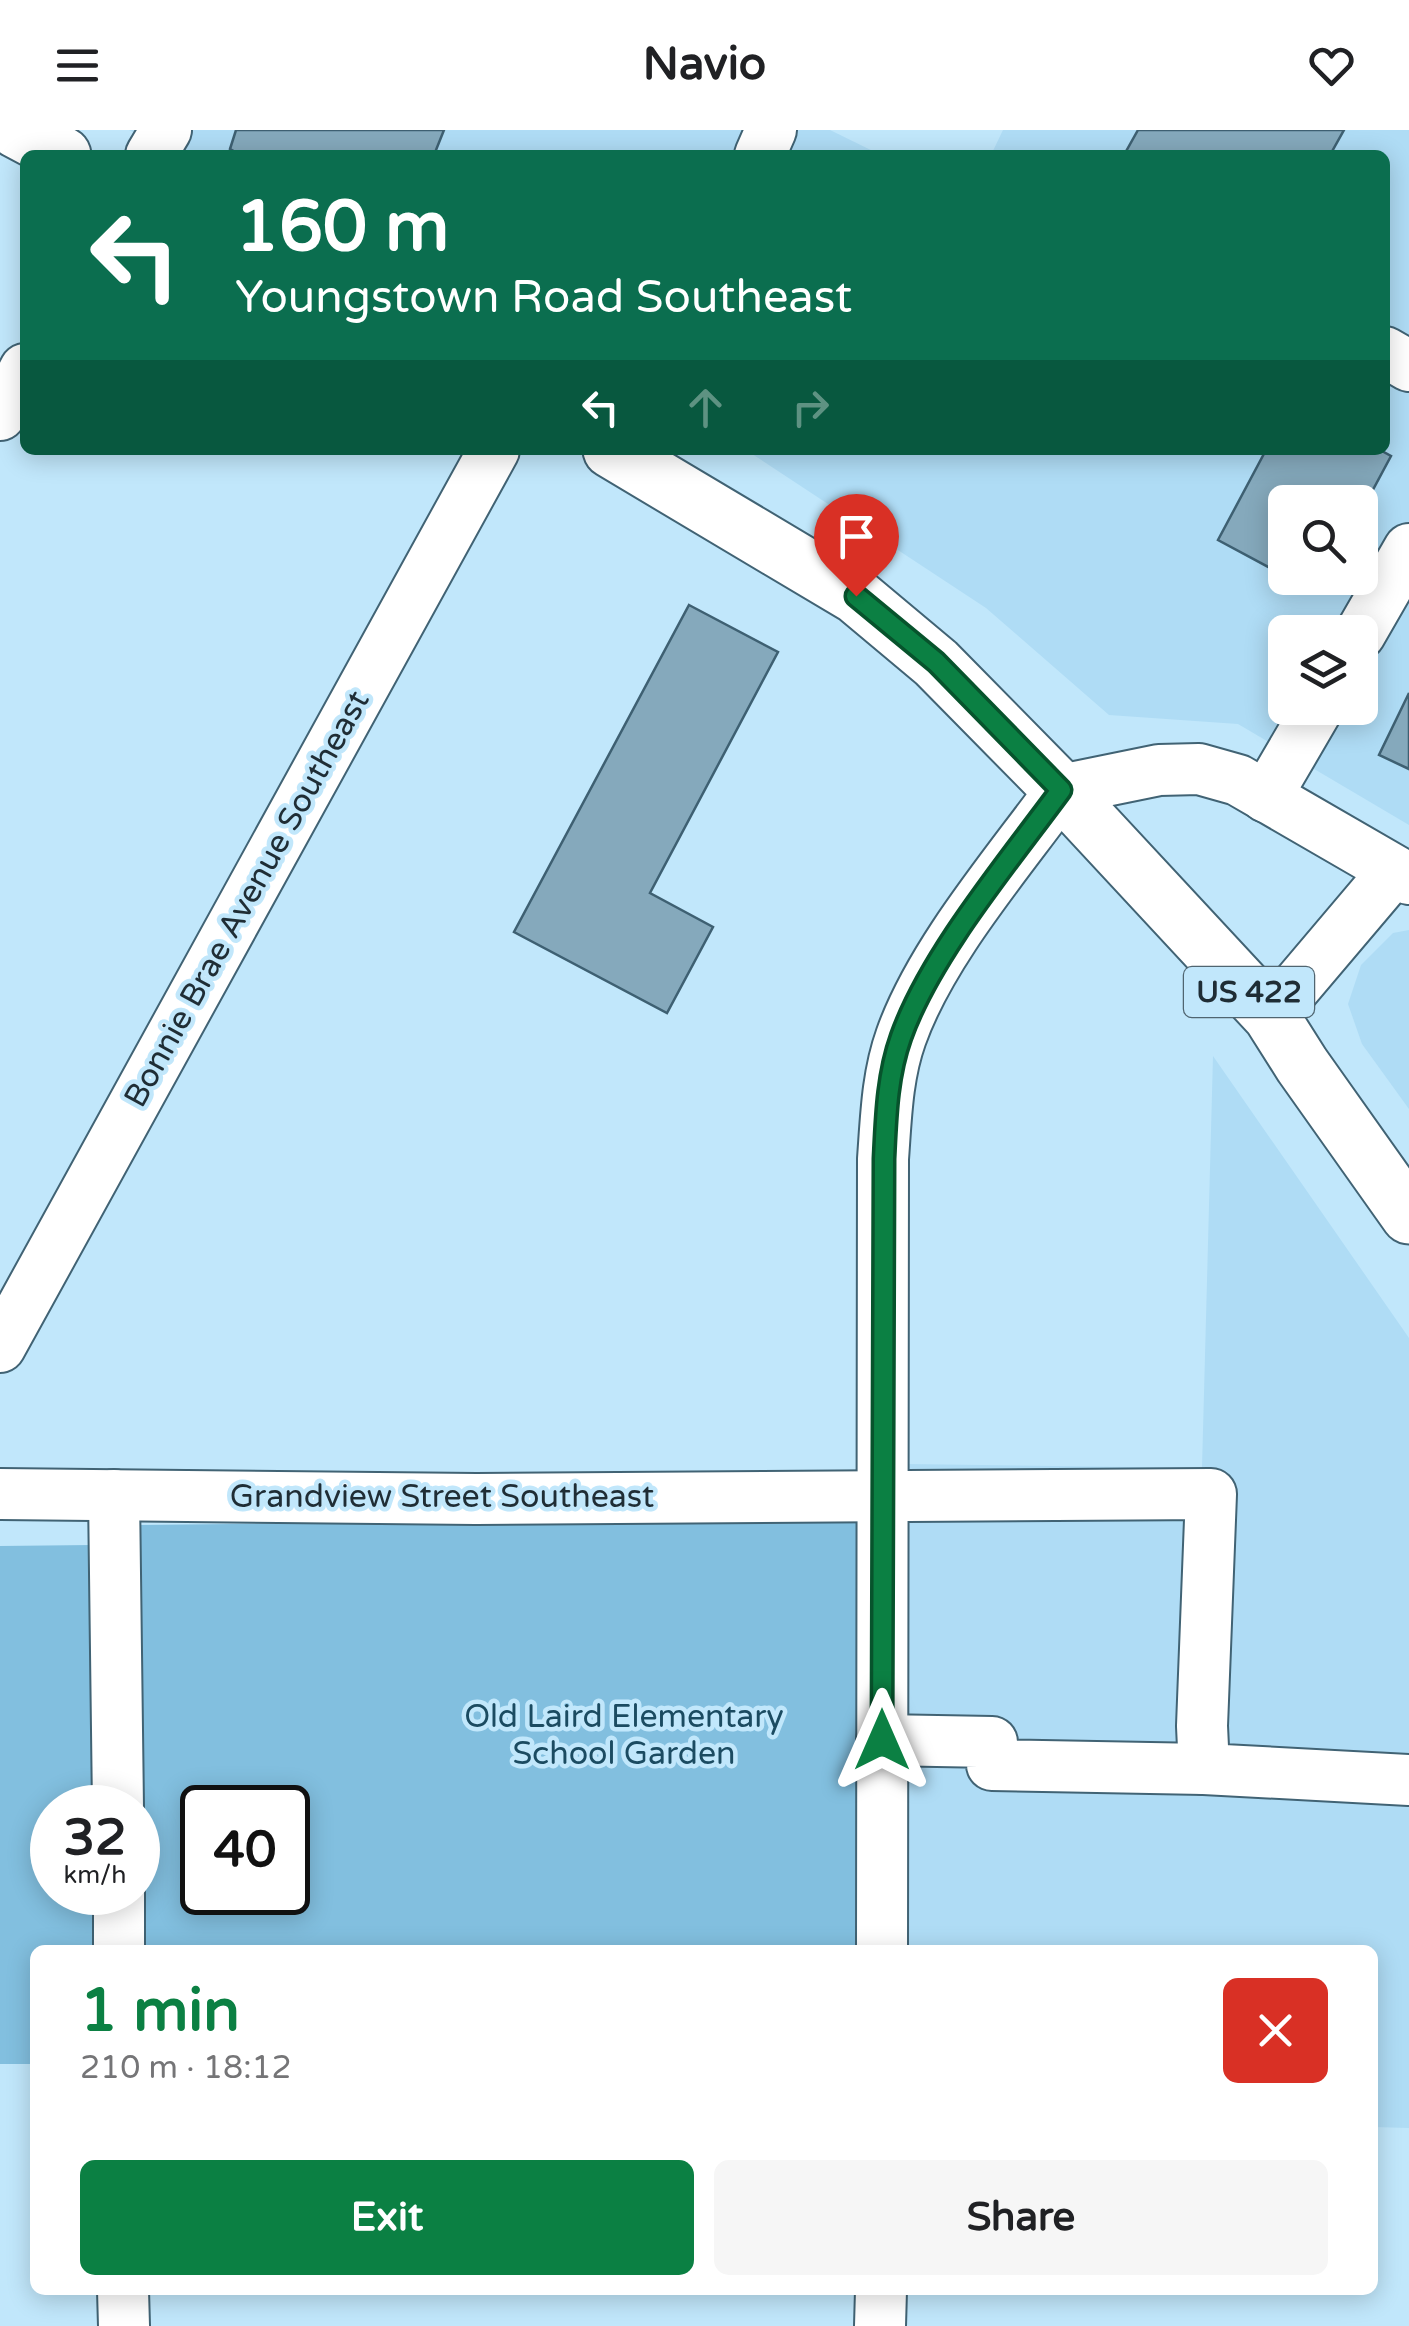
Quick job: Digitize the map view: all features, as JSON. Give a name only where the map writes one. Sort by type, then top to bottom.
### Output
[{"type":"main road","points":[[16,130],[54,150]]},
{"type":"main road","name":"US 422","points":[[627,455],[856,596],[936,662],[1271,1016],[1409,1216]]},
{"type":"street","points":[[0,414],[20,378]]},
{"type":"street","name":"Bonnie Brae Avenue Southeast","points":[[0,1347],[491,455]]},
{"type":"street","points":[[1371,615],[1409,548]]},
{"type":"street","points":[[1266,797],[1308,725]]},
{"type":"street","points":[[882,1945],[884,1159],[886,1100],[899,1040],[928,981],[968,919],[1061,790],[1158,770],[1198,769],[1238,780],[1401,875],[1271,1016]]},
{"type":"street","name":"Grandview Street Southeast","points":[[0,1494],[476,1499],[1212,1494],[1202,1726],[1204,1769]]},
{"type":"street","points":[[114,1495],[118,1785]]},
{"type":"street","points":[[882,1740],[992,1742],[992,1766],[1204,1769],[1409,1780]]},
{"type":"street","points":[[119,1915],[120,1945]]},
{"type":"street","points":[[123,2295],[124,2326]]},
{"type":"street","points":[[880,2326],[881,2295]]},
{"type":"shaded area","points":[[129,130],[830,130],[871,150],[168,150]]},
{"type":"shaded area","points":[[1003,130],[1409,130],[1409,825],[1238,724],[1109,715],[986,608],[754,455],[1390,455],[1390,150],[993,150]]},
{"type":"shaded area","points":[[1409,930],[1409,1109],[1362,1044],[1348,1004],[1361,965],[1393,933]]},
{"type":"shaded area","points":[[1213,1056],[1409,1338],[1409,2128],[1378,2127],[1378,1945],[905,1945],[907,1464],[1202,1468]]},
{"type":"green space","name":"Old Laird Elementary School Garden","points":[[859,1517],[860,1945],[142,1945],[142,1915],[160,1915],[160,1785],[140,1785],[138,1525]]},
{"type":"green space","points":[[92,1545],[95,1785],[30,1785],[30,1915],[96,1915],[96,1945],[30,1945],[30,2064],[0,2064],[0,1546]]},
{"type":"building","points":[[236,130],[444,130],[436,150],[230,149]]},
{"type":"building","points":[[1138,130],[1344,130],[1333,150],[1127,150]]},
{"type":"building","points":[[1263,455],[1391,456],[1376,485],[1268,485],[1268,567],[1218,540]]},
{"type":"building","points":[[689,605],[778,652],[650,893],[713,927],[667,1013],[514,932]]},
{"type":"building","points":[[1409,693],[1409,769],[1379,755]]},
{"type":"route","points":[[856,596],[936,662],[1061,790],[928,981],[899,1040],[886,1100],[882,1740]]}]
